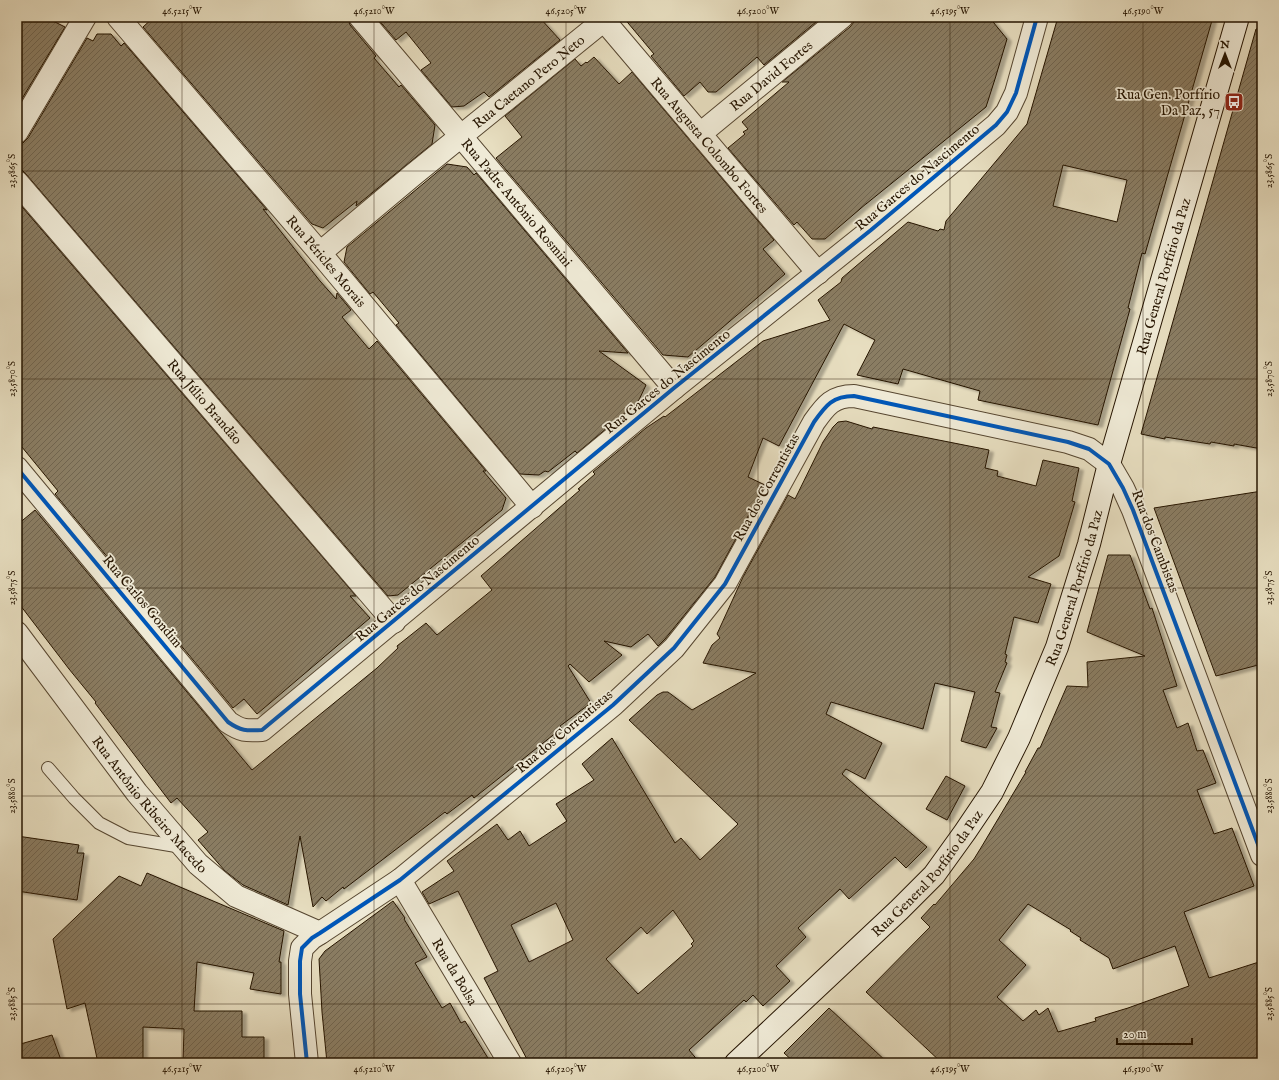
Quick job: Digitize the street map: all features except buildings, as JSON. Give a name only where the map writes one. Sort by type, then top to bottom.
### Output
[{"type":"street","points":[[17,132],[85,17]]},
{"type":"street","name":"Rua Péricles Morais","points":[[118,17],[320,253],[532,507]]},
{"type":"street","name":"Rua Padre Antônio Rosmini","points":[[360,17],[674,388]]},
{"type":"street","name":"Rua David Fortes","points":[[700,134],[842,17]]},
{"type":"street","name":"Rua Garces do Nascimento","points":[[262,730],[394,622],[674,388],[818,273],[996,125],[1007,112],[1016,93],[1037,17]]},
{"type":"street","name":"Rua General Porfírio da Paz","points":[[736,1063],[899,910],[934,875],[992,792],[1019,738],[1057,647],[1089,544],[1110,464],[1238,17]]},
{"type":"street","name":"Rua Caetano Pero Neto","points":[[320,253],[605,18]]},
{"type":"street","name":"Rua Augusta Colombo Fortes","points":[[605,18],[700,134],[818,273]]},
{"type":"street","name":"Rua Júlio Brandão","points":[[17,182],[394,622]]},
{"type":"street","name":"Rua dos Correntistas","points":[[307,1063],[300,994],[300,961],[302,948],[312,938],[400,880],[613,706],[674,648],[725,584],[811,429],[825,407],[836,399],[844,396],[854,396]]},
{"type":"street","name":"Rua dos Cambistas","points":[[854,396],[1068,442],[1089,449],[1110,464],[1123,488],[1132,510],[1262,855]]},
{"type":"street","name":"Rua Carlos Gondim","points":[[17,468],[228,722],[238,729],[248,731],[262,730]]},
{"type":"street","name":"Rua Antônio Ribeiro Macedo","points":[[17,633],[136,793],[198,864],[236,896],[320,933]]},
{"type":"street","name":"Rua da Bolsa","points":[[400,880],[510,1063]]},
{"type":"lane","points":[[48,768],[98,823],[128,838],[183,847]]},
{"type":"cycle path","points":[[17,468],[228,722],[244,730],[262,730],[674,388],[871,230],[996,125],[1007,112],[1016,93],[1037,17]]},
{"type":"cycle path","points":[[307,1063],[300,994],[300,961],[302,948],[312,938],[400,880],[613,705],[674,648],[725,584],[814,422],[826,406],[835,400],[847,396],[854,396],[1068,442],[1089,449],[1109,464],[1123,488],[1133,510],[1262,855]]},
{"type":"place","name":"Rua Gen. Porfírio Da Paz, 57","points":[[1234,102]]}]
